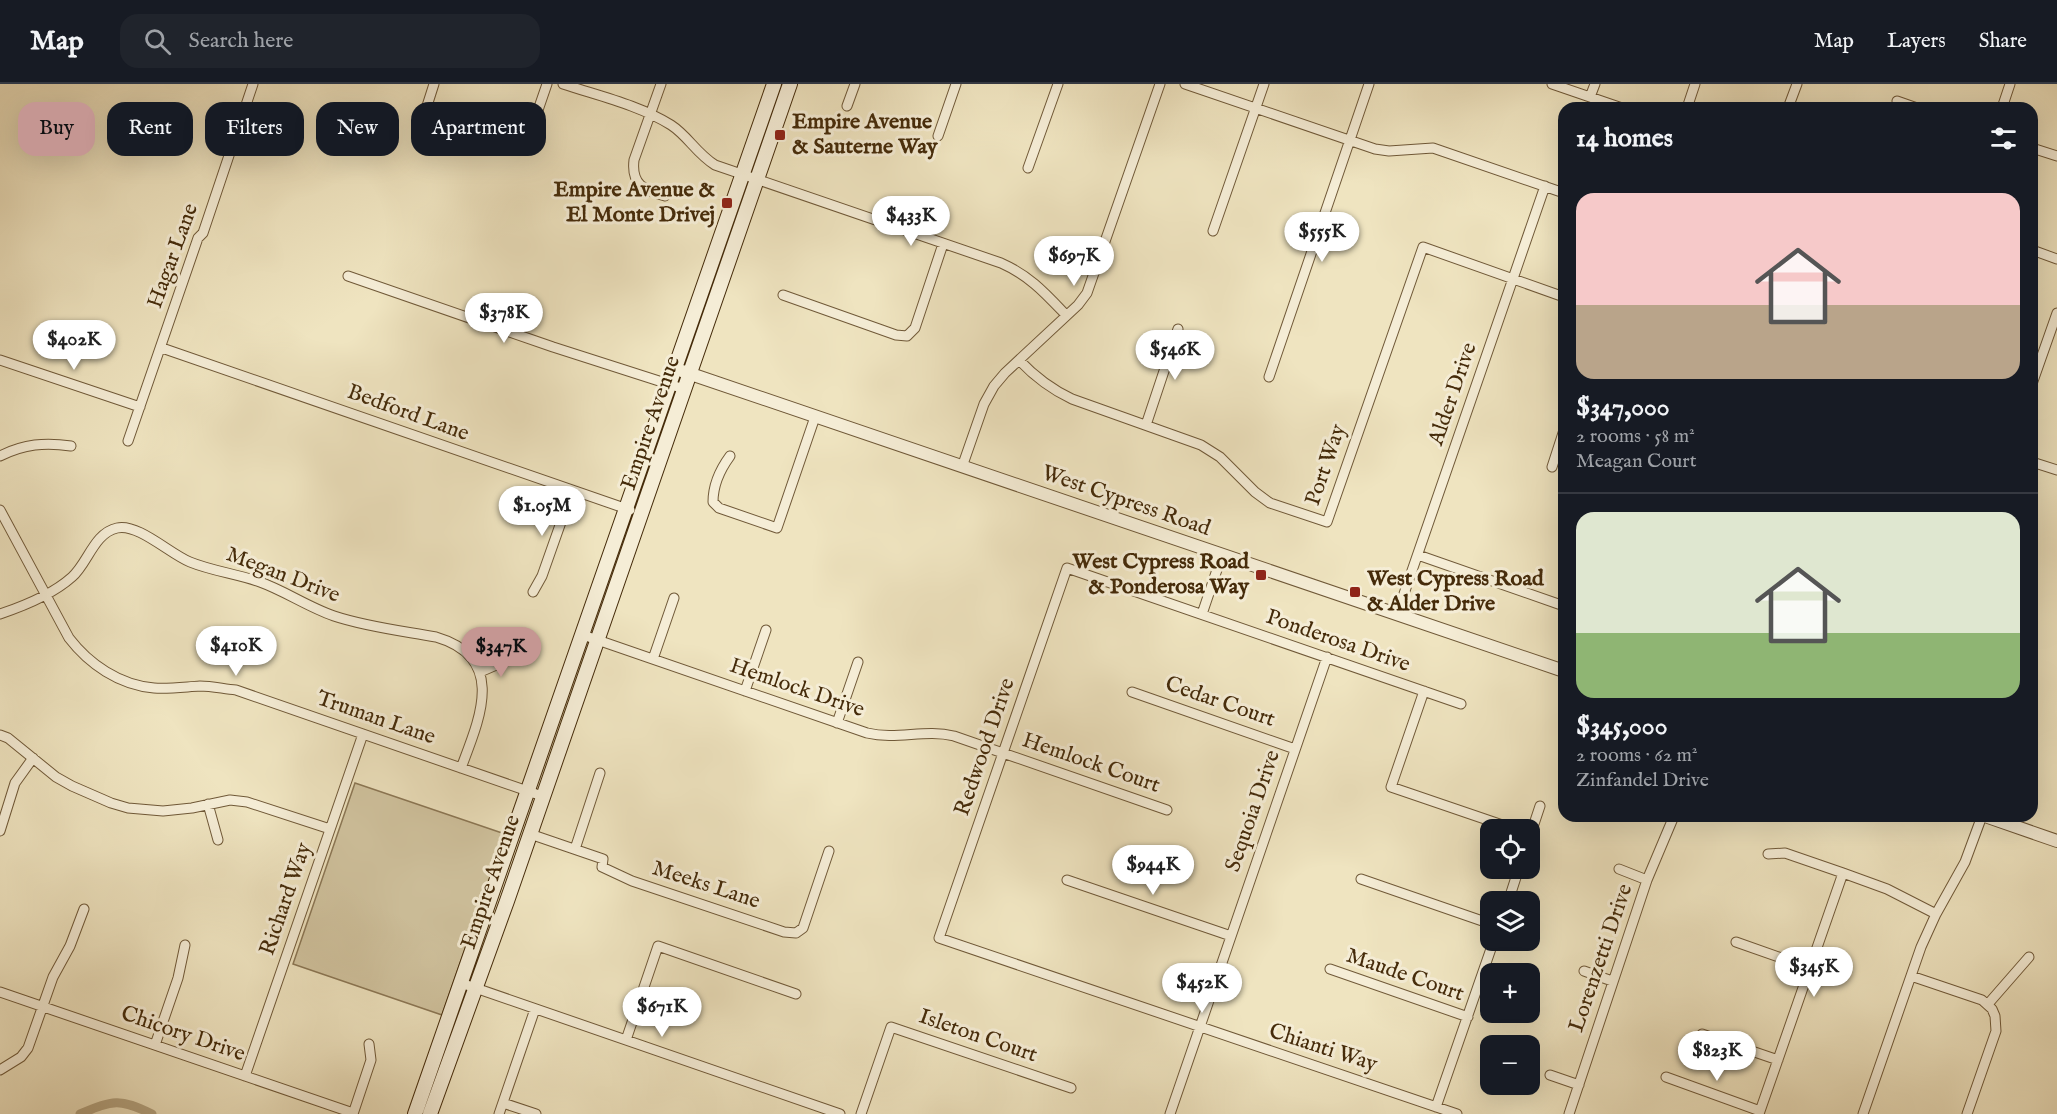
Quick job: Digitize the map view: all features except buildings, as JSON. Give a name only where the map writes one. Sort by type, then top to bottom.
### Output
[{"type":"main road","name":"Empire Avenue","points":[[415,1114],[774,84]]},
{"type":"main road","name":"Empire Avenue","points":[[430,1114],[476,989],[790,84]]},
{"type":"street","name":"Hagar Lane","points":[[128,441],[253,84]]},
{"type":"street","points":[[428,102],[434,84]]},
{"type":"street","points":[[541,102],[547,84]]},
{"type":"street","points":[[563,84],[650,114],[674,127],[703,158],[715,165],[1017,271],[1036,284],[1066,315]]},
{"type":"street","points":[[661,84],[634,160],[633,169],[639,184],[647,191],[665,196]]},
{"type":"street","points":[[847,105],[855,84]]},
{"type":"street","points":[[938,136],[956,84]]},
{"type":"street","points":[[1029,168],[1058,84]]},
{"type":"street","points":[[962,467],[989,394],[1005,373],[1082,299],[1092,281],[1160,84]]},
{"type":"street","points":[[1185,84],[1349,140],[1389,151],[1433,148],[1558,191]]},
{"type":"street","points":[[1213,231],[1264,84]]},
{"type":"street","points":[[1269,377],[1369,84]]},
{"type":"street","points":[[1552,84],[1605,102]]},
{"type":"street","points":[[1590,97],[1595,84]]},
{"type":"street","points":[[1689,102],[1695,84]]},
{"type":"street","points":[[1790,102],[1797,84]]},
{"type":"street","points":[[2004,102],[2010,84]]},
{"type":"street","points":[[2038,150],[2057,156]]},
{"type":"street","name":"Alder Drive","points":[[1397,614],[1545,186]]},
{"type":"street","points":[[783,296],[896,335],[907,336],[915,328],[943,244]]},
{"type":"street","name":"Port Way","points":[[1019,360],[1041,382],[1056,392],[1201,445],[1220,457],[1255,492],[1270,503],[1326,522],[1423,247],[1514,279]]},
{"type":"street","points":[[2038,252],[2057,259]]},
{"type":"street","points":[[348,276],[553,347],[684,389]]},
{"type":"street","points":[[1514,279],[1558,295]]},
{"type":"street","points":[[2038,367],[2057,313]]},
{"type":"street","points":[[1146,425],[1178,329]]},
{"type":"street","name":"Bedford Lane","points":[[162,348],[641,514]]},
{"type":"street","points":[[0,360],[140,407]]},
{"type":"street","name":"West Cypress Road","points":[[676,368],[1558,669]]},
{"type":"street","points":[[730,456],[721,468],[713,490],[713,502],[719,508],[777,528],[815,417]]},
{"type":"street","points":[[0,456],[28,445],[71,446]]},
{"type":"street","points":[[1552,467],[1558,448]]},
{"type":"street","points":[[2038,464],[2057,470]]},
{"type":"street","points":[[533,592],[542,576],[572,491]]},
{"type":"street","name":"Truman Lane","points":[[0,510],[69,638],[96,666],[113,676],[151,688],[201,686],[236,690],[542,796]]},
{"type":"street","name":"Megan Drive","points":[[0,614],[45,594],[71,579],[102,536],[119,527],[128,528],[197,565],[262,582],[334,616],[449,641],[461,648],[474,661],[480,672]]},
{"type":"street","points":[[1202,614],[1222,555]]},
{"type":"street","points":[[1418,555],[1558,604]]},
{"type":"street","name":"Ponderosa Drive","points":[[1067,568],[1461,704]]},
{"type":"street","name":"Redwood Drive","points":[[939,938],[1067,568]]},
{"type":"street","points":[[653,659],[674,598]]},
{"type":"street","points":[[745,691],[766,630]]},
{"type":"street","name":"Hemlock Drive","points":[[583,635],[867,733],[889,737],[929,732],[941,733],[1003,753]]},
{"type":"street","name":"Sequoia Drive","points":[[1170,1114],[1327,657]]},
{"type":"street","points":[[461,768],[482,709],[484,695],[480,672],[510,659]]},
{"type":"street","points":[[837,723],[858,662]]},
{"type":"street","points":[[1424,691],[1391,786],[1486,819]]},
{"type":"street","name":"Cedar Court","points":[[1132,692],[1295,749]]},
{"type":"street","name":"Richard Way","points":[[245,1076],[363,734]]},
{"type":"street","points":[[0,735],[8,738],[72,786],[100,799],[128,808],[180,810],[230,800],[247,802],[330,829]]},
{"type":"street","name":"Hemlock Court","points":[[1003,753],[1167,810]]},
{"type":"street","points":[[0,831],[15,783],[33,758]]},
{"type":"street","points":[[575,849],[600,773]]},
{"type":"street","points":[[208,804],[218,840]]},
{"type":"street","points":[[1536,819],[1540,806]]},
{"type":"street","name":"Lorenzetti Drive","points":[[1569,1114],[1647,880],[1671,822]]},
{"type":"street","points":[[1863,1114],[1911,976],[1936,914],[1965,862],[1981,822]]},
{"type":"street","points":[[2001,822],[2057,841]]},
{"type":"street","name":"Meeks Lane","points":[[530,834],[603,859],[602,867],[632,881],[784,932],[796,933],[803,928],[829,851]]},
{"type":"street","points":[[1768,854],[1785,853],[1843,873],[1887,889],[1936,914]]},
{"type":"street","points":[[1619,869],[1647,880]]},
{"type":"street","points":[[1666,1077],[1759,1112],[1843,873]]},
{"type":"street","points":[[1361,879],[1480,920]]},
{"type":"street","points":[[1067,880],[1231,936]]},
{"type":"street","points":[[0,1070],[21,1057],[28,1048],[53,976],[70,946],[84,909]]},
{"type":"street","name":"Chianti Way","points":[[939,938],[1457,1114]]},
{"type":"street","points":[[1736,942],[1809,968]]},
{"type":"street","points":[[155,1045],[178,978],[185,945]]},
{"type":"street","points":[[626,1040],[658,946],[796,994]]},
{"type":"street","points":[[1436,1107],[1490,951]]},
{"type":"street","points":[[1988,1004],[2029,957]]},
{"type":"street","name":"Maude Court","points":[[1330,969],[1468,1017]]},
{"type":"street","points":[[1584,971],[1612,981]]},
{"type":"street","points":[[1911,976],[1982,1000],[1988,1004],[1995,1016],[1996,1031],[1967,1114]]},
{"type":"street","points":[[461,984],[840,1114]]},
{"type":"street","name":"Chicory Drive","points":[[0,992],[353,1114]]},
{"type":"street","points":[[499,1114],[534,1009]]},
{"type":"street","name":"Isleton Court","points":[[861,1114],[891,1027],[1071,1089]]},
{"type":"street","points":[[1702,1034],[1778,1060]]},
{"type":"street","points":[[353,1114],[371,1060],[369,1044]]},
{"type":"street","points":[[1550,1075],[1579,1085]]},
{"type":"street","points":[[503,1103],[536,1114]]},
{"type":"shaded area","points":[[355,783],[505,834],[442,1015],[293,964]]},
{"type":"waterway","points":[[80,1114],[116,1103],[132,1105],[152,1114]]},
{"type":"place","name":"Empire Avenue & Sauterne Way","points":[[780,135]]},
{"type":"place","name":"Empire Avenue & El Monte Drivej","points":[[727,203]]},
{"type":"place","name":"West Cypress Road & Ponderosa Way","points":[[1261,575]]},
{"type":"place","name":"West Cypress Road & Alder Drive","points":[[1355,592]]}]
